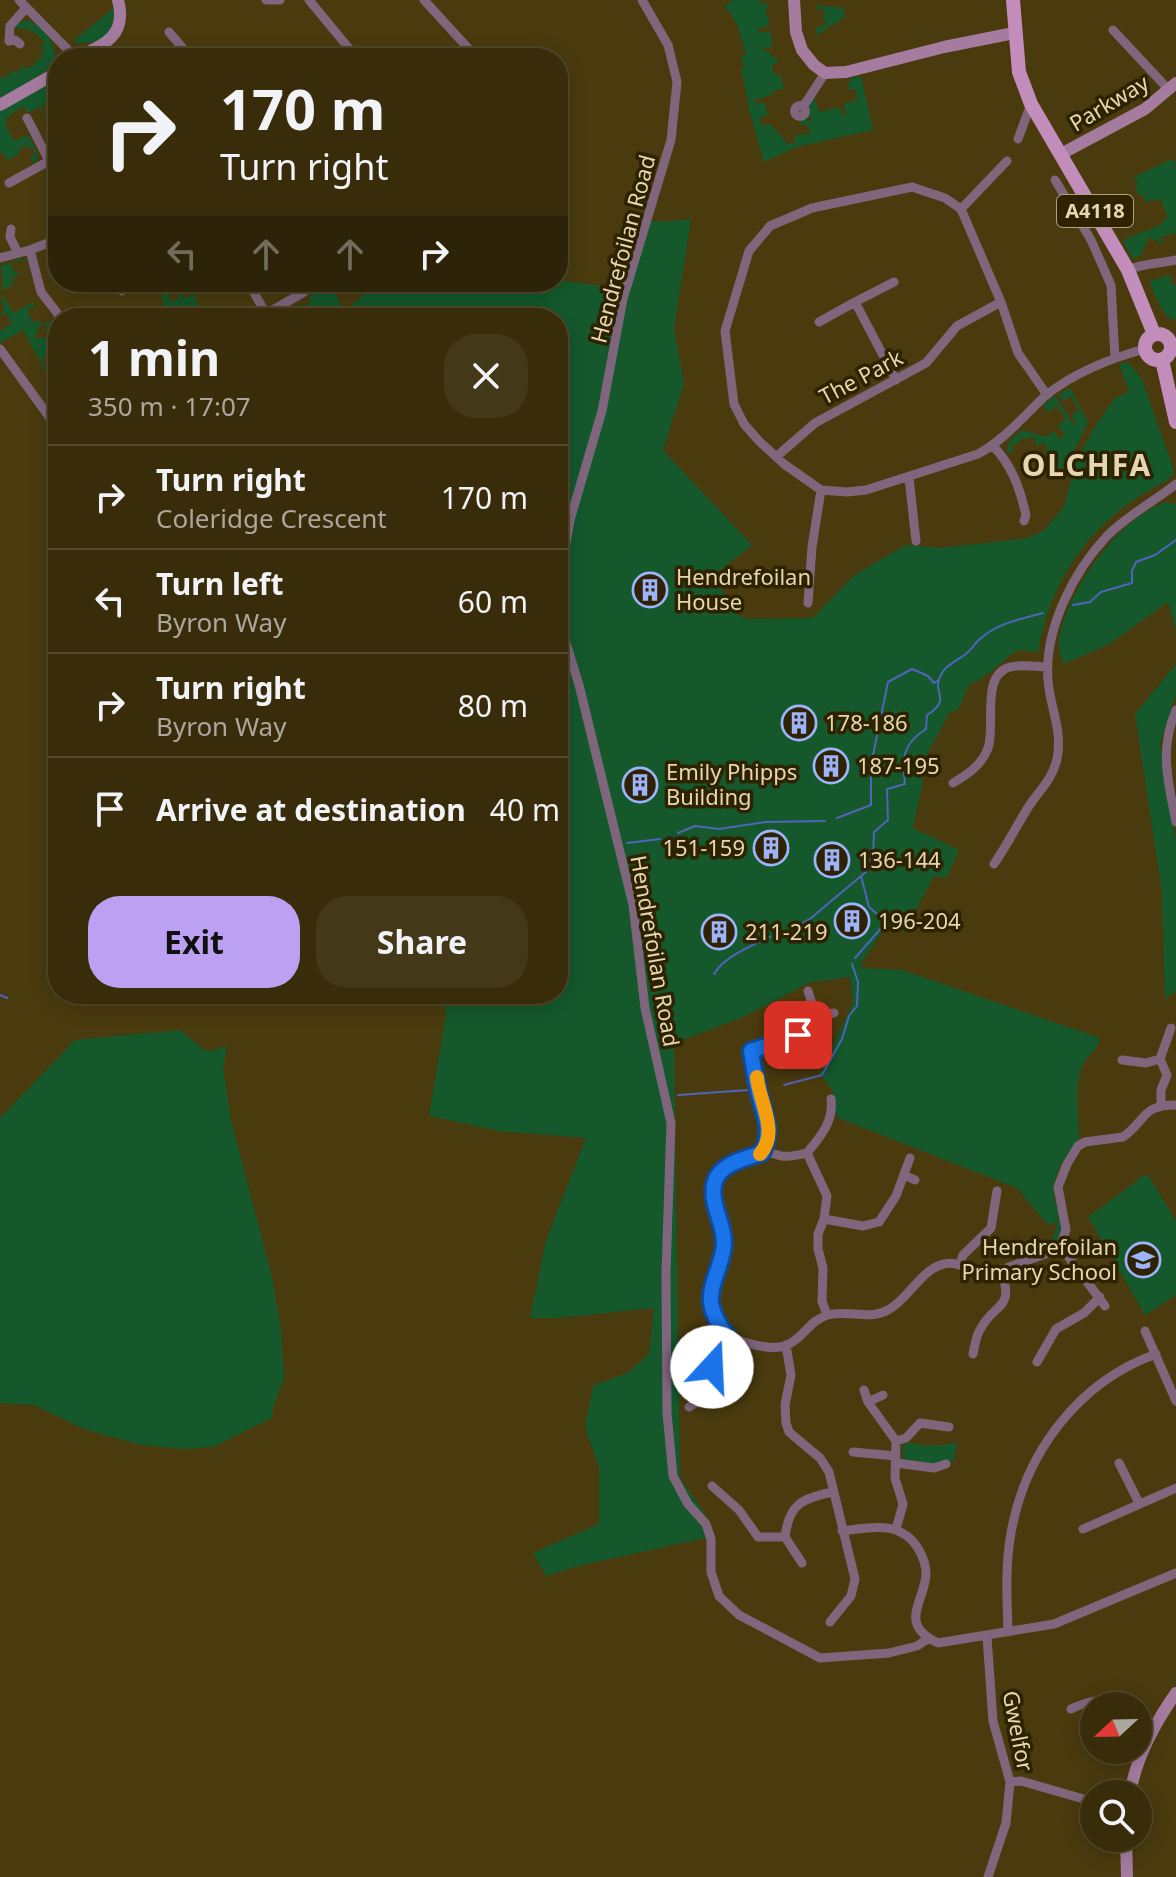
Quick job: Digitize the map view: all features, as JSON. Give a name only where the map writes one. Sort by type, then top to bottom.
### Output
[{"type":"main road","name":"A4118","points":[[1013,0],[1019,72],[1031,104],[1128,270],[1154,334]]},
{"type":"main road","points":[[1154,334],[1162,334],[1171,343],[1170,354],[1162,360],[1149,357],[1145,349],[1146,340],[1154,334]]},
{"type":"main road","points":[[1162,360],[1176,422]]},
{"type":"street","points":[[98,48],[111,39],[117,30],[121,16],[118,0]]},
{"type":"street","points":[[266,0],[280,0]]},
{"type":"street","points":[[309,0],[349,48]]},
{"type":"street","points":[[424,0],[468,48]]},
{"type":"street","name":"Hendrefoilan Road","points":[[568,532],[602,411],[623,299],[671,140],[677,82],[668,45],[642,0]]},
{"type":"street","points":[[794,0],[796,32],[802,50],[825,73],[846,72],[1014,33]]},
{"type":"street","points":[[5,43],[22,4],[65,48]]},
{"type":"street","points":[[1113,30],[1172,87]]},
{"type":"street","points":[[169,32],[183,48]]},
{"type":"street","points":[[5,43],[15,40],[20,44]]},
{"type":"street","points":[[803,107],[825,73]]},
{"type":"street","points":[[0,105],[48,78]]},
{"type":"street","name":"Parkway","points":[[1061,154],[1131,118],[1172,87]]},
{"type":"street","points":[[1018,139],[1031,104]]},
{"type":"street","points":[[27,118],[48,159]]},
{"type":"street","points":[[961,209],[1007,161]]},
{"type":"street","points":[[9,183],[48,162]]},
{"type":"street","points":[[1055,180],[1091,240],[1111,285],[1115,358]]},
{"type":"street","points":[[1047,395],[1018,353],[1001,302],[961,209],[945,198],[912,187],[812,208],[770,226],[749,251],[725,331],[734,404],[744,424],[776,457],[821,490],[866,490],[909,478],[993,446],[1047,395],[1115,358],[1145,349]]},
{"type":"street","points":[[11,229],[10,237],[18,253]]},
{"type":"street","points":[[0,258],[48,243]]},
{"type":"street","points":[[30,250],[39,289],[51,308]]},
{"type":"street","points":[[1128,270],[1144,263],[1176,260]]},
{"type":"street","points":[[819,322],[894,282]]},
{"type":"street","points":[[276,308],[304,292]]},
{"type":"street","points":[[855,302],[896,380]]},
{"type":"street","name":"The Park","points":[[776,457],[815,423],[926,363],[957,326],[1001,302]]},
{"type":"street","points":[[0,349],[48,415]]},
{"type":"street","points":[[993,446],[1003,456],[1016,480],[1026,515],[1024,521]]},
{"type":"street","points":[[909,478],[916,541]]},
{"type":"street","points":[[994,864],[1045,786],[1056,762],[1058,722],[1050,694],[1048,667],[1057,620],[1087,561],[1108,535],[1176,484]]},
{"type":"street","points":[[808,603],[812,547],[821,490]]},
{"type":"street","points":[[1164,494],[1176,494]]},
{"type":"street","name":"Hendrefoilan Road","points":[[568,650],[633,905],[645,1008],[671,1123],[666,1289],[667,1413],[673,1476],[688,1504],[706,1524],[711,1539],[711,1572],[719,1596],[739,1615],[820,1658],[889,1653],[931,1640],[943,1643],[1054,1624],[1176,1573]]},
{"type":"street","points":[[953,783],[972,772],[989,746],[992,686],[996,677],[1010,667],[1048,667]]},
{"type":"street","points":[[1176,710],[1169,727],[1165,753],[1176,822]]},
{"type":"street","points":[[808,991],[816,1016]]},
{"type":"street","points":[[762,1153],[769,1128],[758,1092],[751,1051],[791,1039],[816,1016],[834,1013]]},
{"type":"street","points":[[1122,1060],[1146,1063],[1160,1059],[1172,1041],[1171,1028]]},
{"type":"street","points":[[1160,1059],[1167,1075],[1161,1090],[1161,1105]]},
{"type":"street","points":[[833,1104],[830,1121],[807,1153],[780,1156],[762,1153],[731,1165],[714,1181],[713,1193],[724,1233],[724,1247],[713,1283],[711,1302],[718,1324],[728,1337],[764,1347],[786,1345],[827,1315],[882,1313],[901,1301],[936,1267],[960,1265],[982,1274],[1001,1271],[1059,1249],[1066,1230],[1058,1187],[1078,1146],[1093,1139],[1123,1137],[1143,1115],[1161,1105],[1176,1105]]},
{"type":"street","points":[[807,1153],[827,1196],[818,1234],[823,1268],[822,1301],[827,1315]]},
{"type":"street","points":[[824,1219],[863,1226],[879,1222],[896,1196],[910,1158]]},
{"type":"street","points":[[904,1175],[915,1180]]},
{"type":"street","points":[[960,1265],[963,1255],[991,1228],[997,1191]]},
{"type":"street","points":[[1037,1362],[1056,1329],[1102,1302],[1067,1255],[1059,1249]]},
{"type":"street","points":[[973,1354],[982,1325],[1000,1308],[1005,1298],[1006,1285],[1001,1271]]},
{"type":"street","points":[[1145,1331],[1176,1401]]},
{"type":"street","points":[[689,1407],[700,1401],[708,1391],[717,1350],[728,1337]]},
{"type":"street","points":[[786,1345],[791,1375],[785,1405],[786,1423],[796,1439],[820,1458],[829,1472],[855,1579],[851,1596],[832,1619],[824,1607]]},
{"type":"street","points":[[1008,1632],[1011,1533],[1025,1482],[1038,1456],[1058,1423],[1094,1388],[1133,1362],[1156,1354]]},
{"type":"street","points":[[864,1390],[868,1402],[896,1441],[895,1478],[903,1504],[896,1529]]},
{"type":"street","points":[[868,1402],[883,1395]]},
{"type":"street","points":[[700,1401],[706,1411]]},
{"type":"street","points":[[896,1441],[906,1438],[920,1423],[949,1427]]},
{"type":"street","points":[[853,1452],[934,1468],[946,1464]]},
{"type":"street","points":[[1119,1464],[1139,1503]]},
{"type":"street","points":[[712,1486],[739,1510],[758,1537],[785,1537]]},
{"type":"street","points":[[1083,1529],[1095,1529],[1139,1503],[1176,1488]]},
{"type":"street","points":[[802,1563],[785,1537],[787,1518],[799,1503],[815,1495],[833,1492]]},
{"type":"street","points":[[717,1510],[726,1500]]},
{"type":"street","points":[[842,1531],[871,1527],[896,1529],[908,1536],[924,1559],[926,1574],[915,1614],[918,1625],[931,1640]]},
{"type":"street","name":"Gwelfor","points":[[987,1637],[993,1721],[1010,1782],[1006,1823],[988,1877]]},
{"type":"street","points":[[1132,1780],[1154,1725],[1176,1693]]},
{"type":"street","points":[[1071,1709],[1080,1705]]},
{"type":"street","points":[[1010,1782],[1021,1781],[1080,1798]]},
{"type":"street","points":[[1126,1852],[1127,1877]]},
{"type":"green space","points":[[734,0],[759,0],[762,5],[767,2],[769,8],[765,9],[770,24],[758,30],[759,33],[770,31],[773,46],[764,48],[764,51],[769,50],[771,57],[776,56],[778,63],[773,64],[772,71],[780,74],[784,89],[755,100],[756,104],[764,102],[768,115],[760,117],[761,126],[770,124],[789,145],[795,143],[795,135],[810,134],[808,125],[800,125],[801,120],[807,117],[812,128],[808,107],[814,96],[819,112],[840,107],[842,115],[846,114],[844,104],[857,100],[855,88],[847,90],[851,78],[861,76],[873,130],[796,147],[764,162],[741,69],[744,67],[741,57],[746,55],[738,26],[725,5]]},
{"type":"green space","points":[[816,5],[843,8],[845,17],[817,35],[815,28],[827,24],[822,16],[825,14],[823,7],[817,10]]},
{"type":"green space","points":[[115,7],[112,25],[104,37],[92,43],[72,42]]},
{"type":"green space","points":[[28,20],[38,26],[54,48],[48,48],[48,68],[45,72],[0,99],[0,78],[10,76],[9,69],[11,72],[21,71],[21,65],[28,69],[37,62],[36,57],[39,60],[43,57],[40,54],[44,50],[41,46],[45,43],[32,31],[15,28],[18,22]]},
{"type":"green space","points":[[48,85],[48,103],[41,107],[46,119],[39,107],[28,113],[24,106],[6,118],[8,122],[5,123],[14,141],[28,135],[38,157],[34,164],[30,157],[35,154],[32,147],[28,149],[26,145],[20,148],[19,154],[7,160],[0,151],[0,110]]},
{"type":"green space","points":[[1172,159],[1176,163],[1176,233],[1161,237],[1162,243],[1158,244],[1158,241],[1148,238],[1141,255],[1133,259],[1123,240],[1163,224],[1162,221],[1168,218],[1160,199],[1146,202],[1142,194],[1138,195],[1134,177]]},
{"type":"green space","points":[[691,219],[674,329],[684,384],[663,450],[752,545],[714,575],[738,615],[747,619],[813,618],[853,576],[906,545],[941,548],[1028,538],[1044,530],[1064,507],[1075,464],[1094,428],[1114,399],[1129,391],[1119,364],[1128,362],[1142,379],[1174,470],[1166,481],[1118,512],[1080,551],[1065,573],[1054,598],[1038,652],[1018,650],[969,685],[958,710],[950,712],[921,765],[923,782],[913,828],[959,850],[946,878],[934,876],[904,932],[884,929],[860,965],[902,970],[1100,1038],[1080,1073],[1077,1091],[1079,1140],[1064,1160],[1054,1184],[1060,1237],[1044,1251],[1057,1222],[1048,1225],[1017,1188],[838,1118],[832,1089],[819,1074],[853,1003],[850,977],[811,982],[741,1018],[674,1043],[680,1478],[705,1514],[714,1536],[546,1576],[533,1553],[599,1524],[599,1468],[585,1427],[593,1386],[629,1372],[649,1354],[654,1308],[530,1318],[546,1240],[586,1138],[499,1131],[429,1116],[446,1014],[444,1004],[568,1004],[568,308],[349,308],[367,292],[568,292],[568,281],[619,288],[634,237],[643,220],[663,222]]},
{"type":"green space","points":[[21,258],[28,262],[10,263],[15,273],[25,271],[11,280],[16,283],[2,290],[1,266]]},
{"type":"green space","points":[[1170,275],[1173,285],[1176,285],[1176,320],[1167,317],[1150,281]]},
{"type":"green space","points":[[162,292],[168,292],[171,302],[179,300],[176,292],[180,292],[183,298],[193,292],[199,308],[164,308]]},
{"type":"green space","points":[[334,292],[343,308],[299,308],[297,303],[303,307],[310,303],[310,295]]},
{"type":"green space","points":[[2,293],[13,313],[33,302],[35,306],[27,310],[33,323],[39,320],[42,325],[34,335],[37,339],[48,336],[48,354],[41,360],[48,369],[48,376],[23,330],[0,343],[0,331],[12,324],[7,314],[0,316],[4,310]]},
{"type":"green space","points":[[1070,388],[1088,423],[1070,459],[1069,472],[1049,476],[1046,467],[1051,465],[1044,452],[1047,451],[1045,443],[1036,446],[1035,437],[1019,439],[1019,444],[1012,445],[1013,452],[1006,453],[1010,440],[1022,430],[1046,437],[1054,431],[1059,439],[1065,435],[1058,426],[1066,419],[1057,406],[1048,412],[1043,405],[1055,396],[1073,424],[1076,423],[1071,416],[1079,410],[1070,396],[1062,401],[1059,394]]},
{"type":"green space","points":[[1167,502],[1176,504],[1176,631],[1168,602],[1108,645],[1063,664],[1059,640],[1072,600],[1084,579],[1098,558],[1131,523]]},
{"type":"green space","points":[[1176,664],[1176,695],[1160,744],[1176,840],[1176,991],[1165,999],[1162,893],[1135,714]]},
{"type":"green space","points":[[180,1030],[204,1050],[227,1046],[223,1069],[231,1120],[272,1277],[281,1329],[284,1379],[272,1418],[213,1447],[183,1449],[141,1445],[84,1429],[34,1405],[0,1403],[0,1118],[75,1040]]},
{"type":"green space","name":"Hendrefoilan Primary School","points":[[1148,1175],[1176,1221],[1176,1295],[1145,1315],[1088,1217]]},
{"type":"green space","points":[[909,1442],[927,1445],[957,1443],[954,1461],[935,1464],[903,1459],[903,1446]]},
{"type":"waterway","points":[[1073,605],[1090,602],[1101,592],[1132,583],[1136,562],[1155,555],[1176,540]]},
{"type":"waterway","points":[[855,958],[882,927],[884,920],[869,907],[861,876],[873,855],[874,832],[888,820],[887,789],[905,784],[905,753],[912,740],[926,729],[927,715],[939,704],[938,686],[942,673],[994,629],[1043,613]]},
{"type":"waterway","points":[[837,818],[871,805],[871,765],[888,682],[912,669],[928,676],[934,683],[937,681]]},
{"type":"waterway","points":[[678,833],[695,826],[719,829],[766,822],[825,821]]},
{"type":"waterway","points":[[627,843],[660,839]]},
{"type":"waterway","points":[[793,929],[861,876]]},
{"type":"waterway","points":[[714,974],[732,957],[770,937]]},
{"type":"waterway","points":[[784,1085],[822,1075],[842,1039],[849,1016],[857,1006],[858,982],[852,964]]},
{"type":"waterway","points":[[0,995],[7,998]]},
{"type":"waterway","points":[[678,1095],[749,1090]]},
{"type":"slow traffic","points":[[757,1077],[758,1092],[769,1128],[766,1145],[760,1154]]},
{"type":"place","name":"Hendrefoilan House","points":[[650,590]]},
{"type":"place","name":"178-186","points":[[799,723]]},
{"type":"place","name":"187-195","points":[[831,766]]},
{"type":"place","name":"Emily Phipps Building","points":[[640,785]]},
{"type":"place","name":"151-159","points":[[771,848]]},
{"type":"place","name":"136-144","points":[[832,860]]},
{"type":"place","name":"196-204","points":[[852,921]]},
{"type":"place","name":"211-219","points":[[719,932]]},
{"type":"place","name":"Hendrefoilan Primary School","points":[[1143,1260]]},
{"type":"district","name":"OLCHFA","points":[[1087,466]]},
{"type":"route","points":[[712,1367],[717,1350],[728,1337],[718,1324],[711,1302],[713,1283],[724,1247],[724,1233],[713,1193],[714,1181],[731,1165],[762,1153],[766,1145],[769,1128],[758,1092],[751,1051],[798,1035]]}]
